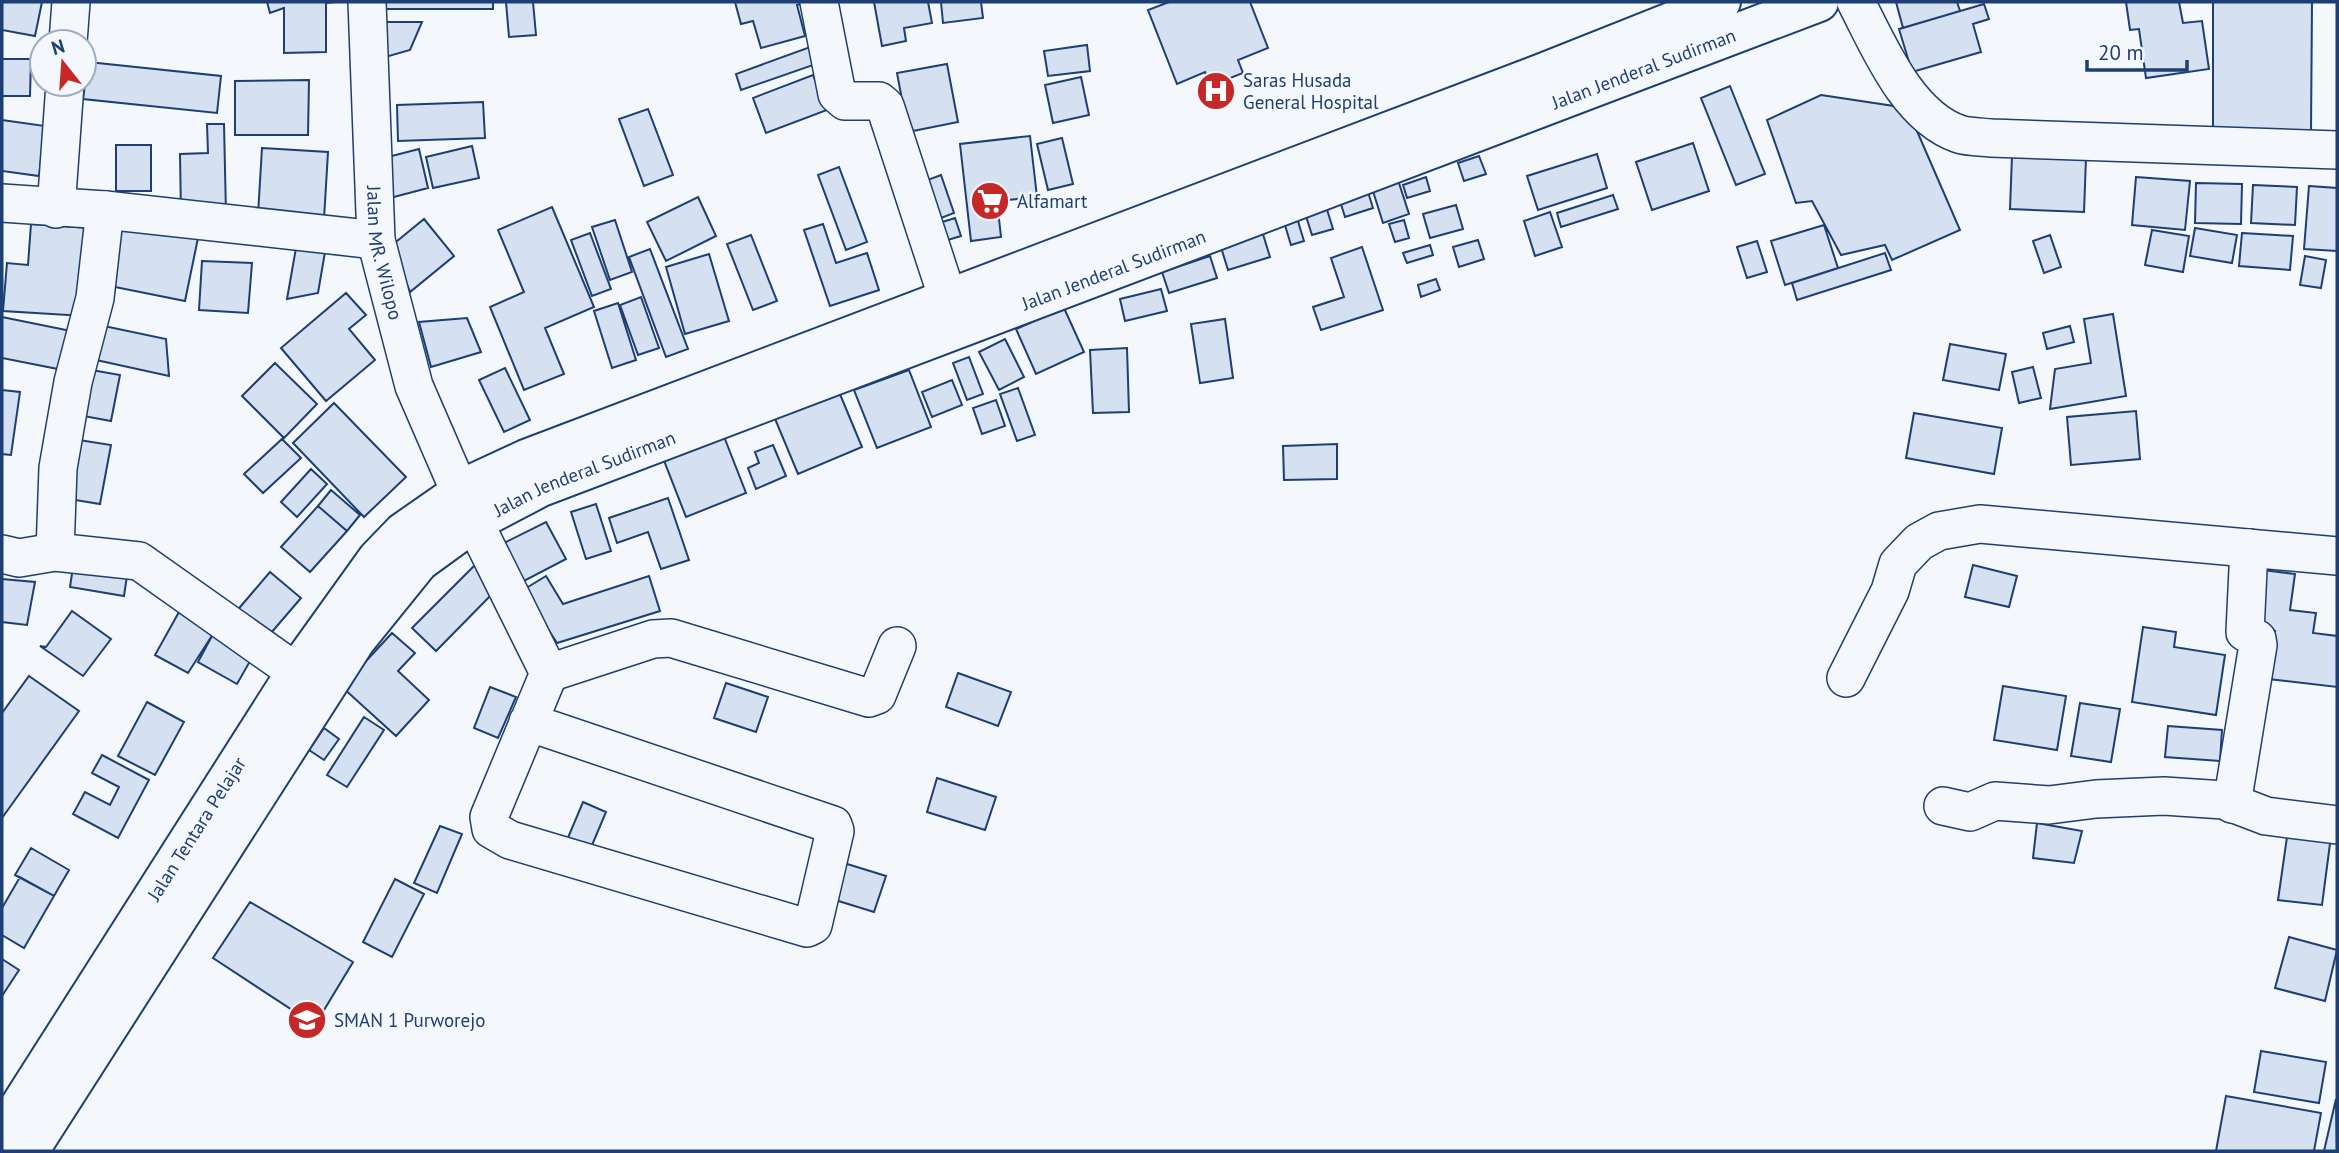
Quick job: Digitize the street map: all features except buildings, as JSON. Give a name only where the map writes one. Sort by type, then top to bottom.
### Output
[{"type":"main road","name":"Jalan Jenderal Sudirman","points":[[1577,77],[1721,2]]},
{"type":"main road","name":"Jalan Jenderal Sudirman","points":[[467,507],[541,487],[1120,249],[1577,77],[1819,2]]},
{"type":"main road","name":"Jalan Jenderal Sudirman","points":[[411,547],[467,507],[526,459],[948,299],[1120,249]]},
{"type":"main road","name":"Jalan Tentara Pelajar","points":[[2,1134],[296,672],[377,559],[411,547]]},
{"type":"main road","name":"Jalan Tentara Pelajar","points":[[29,1151],[356,640],[411,547]]},
{"type":"street","points":[[69,28],[71,2]]},
{"type":"street","name":"Jalan MR. Wilopo","points":[[368,2],[376,240],[414,386],[467,507],[549,673]]},
{"type":"street","points":[[819,2],[838,94],[845,101],[879,101],[885,106],[948,299]]},
{"type":"street","points":[[1856,2],[1898,82],[1938,121],[1959,134],[1992,138],[2337,150]]},
{"type":"street","points":[[56,209],[64,98]]},
{"type":"street","points":[[2,204],[105,210],[376,240]]},
{"type":"street","points":[[55,552],[58,468],[74,382],[95,298],[105,210]]},
{"type":"street","points":[[1846,678],[1890,591],[1898,564],[1919,542],[1938,531],[1980,524],[2337,556]]},
{"type":"street","points":[[2232,804],[2258,645],[2257,639],[2245,632],[2249,548]]},
{"type":"street","points":[[2,554],[19,558],[55,552],[139,561],[296,672]]},
{"type":"street","points":[[528,722],[833,825],[835,831],[813,925],[807,928],[510,840],[495,832],[489,824],[489,817],[528,722],[549,673],[653,639],[671,638],[869,698],[877,695],[897,646]]},
{"type":"street","points":[[1943,806],[1970,812],[1995,801],[2049,805],[2096,799],[2164,796],[2232,804],[2266,816],[2337,825]]},
{"type":"place","name":"Saras Husada General Hospital","points":[[1216,91]]},
{"type":"place","name":"Alfamart","points":[[990,201]]},
{"type":"place","name":"SMAN 1 Purworejo","points":[[307,1020]]}]
